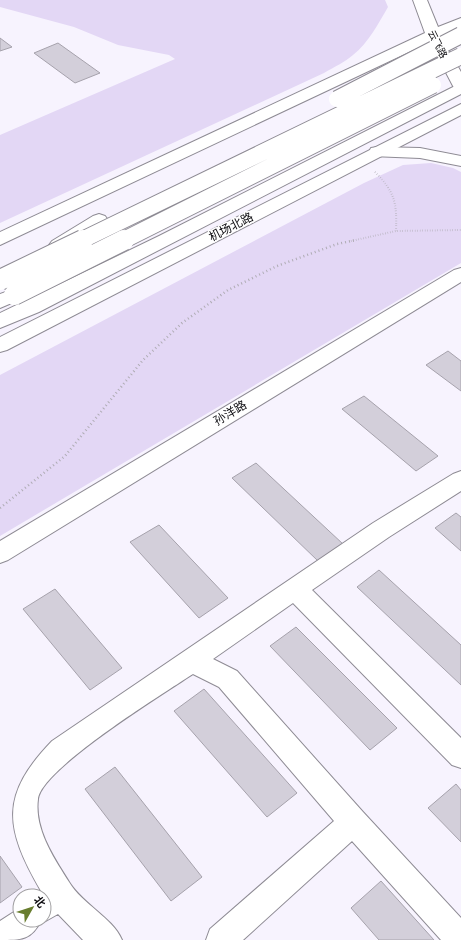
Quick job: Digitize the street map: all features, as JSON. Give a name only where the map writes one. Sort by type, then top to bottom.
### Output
[{"type":"main road","name":"云飞路","points":[[420,0],[433,35],[461,87]]},
{"type":"main road","points":[[0,239],[461,22]]},
{"type":"main road","points":[[0,280],[99,220],[461,35]]},
{"type":"main road","points":[[0,280],[461,56]]},
{"type":"main road","points":[[7,299],[461,71]]},
{"type":"main road","points":[[0,321],[32,307],[461,87]]},
{"type":"main road","name":"机场北路","points":[[0,345],[461,109]]},
{"type":"main road","points":[[370,156],[420,153],[461,161]]},
{"type":"main road","name":"孙洋路","points":[[0,553],[461,274]]},
{"type":"main road","points":[[48,888],[24,820],[24,797],[40,769],[61,750],[189,661],[381,530],[461,480]]},
{"type":"main road","points":[[295,589],[461,756]]},
{"type":"main road","points":[[189,661],[210,669],[228,679],[353,822],[461,940]]},
{"type":"main road","points":[[221,940],[353,822]]},
{"type":"main road","points":[[52,901],[107,940]]},
{"type":"main road","points":[[0,940],[16,928]]},
{"type":"path","points":[[370,156],[390,186],[397,205],[396,232]]},
{"type":"path","points":[[0,508],[65,456],[143,360],[182,323],[228,290],[277,266],[336,244],[396,232],[461,230]]},
{"type":"shaded area","points":[[0,0],[385,0],[388,7],[373,32],[359,50],[346,60],[324,73],[0,223],[0,135],[175,59],[169,55],[118,45],[74,27],[0,7]]},
{"type":"shaded area","points":[[431,163],[453,168],[461,172],[461,263],[0,536],[0,375],[364,183],[403,165]]},
{"type":"building","points":[[0,38],[12,47],[0,51]]},
{"type":"building","points":[[58,43],[100,73],[75,83],[34,53]]},
{"type":"building","points":[[448,351],[461,361],[461,391],[426,365]]},
{"type":"building","points":[[364,396],[438,456],[416,471],[342,409]]},
{"type":"building","points":[[256,463],[343,544],[318,561],[232,478]]},
{"type":"building","points":[[456,513],[461,517],[461,551],[435,528]]},
{"type":"building","points":[[159,525],[228,598],[199,618],[130,542]]},
{"type":"building","points":[[379,570],[461,645],[461,685],[357,587]]},
{"type":"building","points":[[55,589],[122,668],[90,690],[23,609]]},
{"type":"building","points":[[296,627],[397,728],[370,750],[270,646]]},
{"type":"building","points":[[204,689],[297,793],[267,817],[174,711]]},
{"type":"building","points":[[115,767],[202,877],[171,901],[85,789]]},
{"type":"building","points":[[456,784],[461,790],[461,842],[428,808]]},
{"type":"building","points":[[0,856],[22,887],[12,888],[12,894],[0,903]]},
{"type":"building","points":[[381,881],[434,940],[379,940],[351,908]]}]
